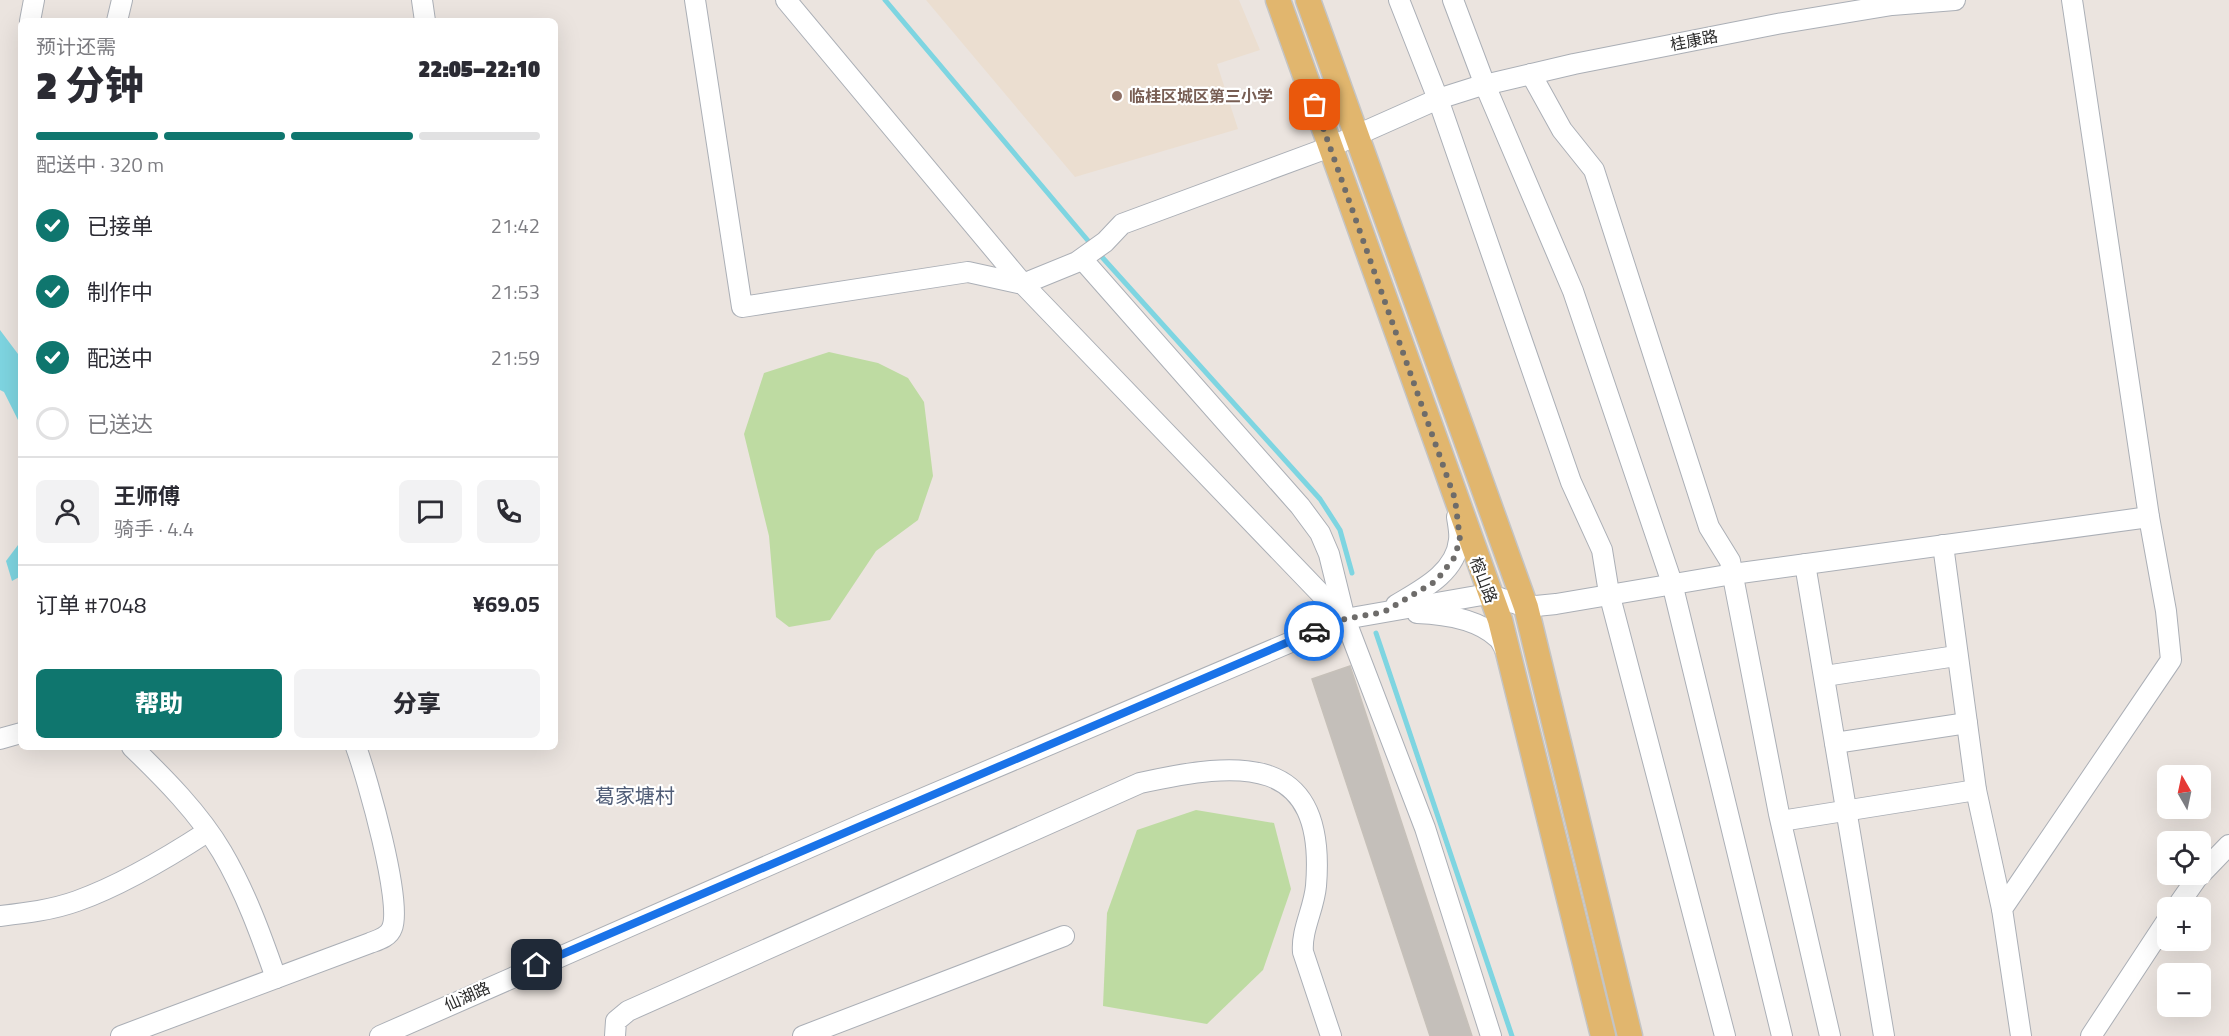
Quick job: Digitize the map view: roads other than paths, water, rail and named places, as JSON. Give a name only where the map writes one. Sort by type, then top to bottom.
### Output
[{"type":"main road","name":"榕山路","points":[[1278,0],[1488,594],[1500,620],[1603,1036]]},
{"type":"main road","name":"榕山路","points":[[1308,0],[1526,608],[1630,1036]]},
{"type":"street","points":[[31,18],[34,0]]},
{"type":"street","points":[[118,18],[122,0]]},
{"type":"street","points":[[422,0],[425,18]]},
{"type":"street","points":[[695,0],[742,308],[968,272],[1023,284]]},
{"type":"street","points":[[786,0],[1023,284],[1345,619]]},
{"type":"street","points":[[1399,0],[1438,99],[1571,482],[1602,550],[1609,593],[1725,1036]]},
{"type":"street","points":[[1454,0],[1485,85],[1573,291],[1672,583],[1782,1036]]},
{"type":"street","name":"桂康路","points":[[1023,284],[1054,273],[1082,259],[1122,224],[1330,147],[1438,99],[1532,74],[1777,24],[1892,5],[1955,0]]},
{"type":"street","points":[[2002,909],[2171,660],[2166,611],[2149,517],[2072,0]]},
{"type":"street","points":[[1532,74],[1562,130],[1594,170],[1709,527],[1730,561],[1780,821],[1830,1036]]},
{"type":"street","points":[[1082,259],[1311,520],[1329,554],[1345,619],[1425,828],[1491,1036]]},
{"type":"street","points":[[1384,612],[1436,581],[1454,558],[1460,540],[1455,499]]},
{"type":"street","points":[[1488,594],[1526,608],[1733,574],[2149,517]]},
{"type":"street","points":[[1943,545],[1956,656],[1976,790],[2002,909],[2021,1036]]},
{"type":"street","points":[[1805,564],[1884,1036]]},
{"type":"street","points":[[1514,572],[1532,593],[1556,604]]},
{"type":"street","name":"仙湖路","points":[[380,1036],[865,822],[1345,619],[1488,594]]},
{"type":"street","points":[[1533,635],[1542,618],[1556,604]]},
{"type":"street","points":[[1384,612],[1436,614],[1471,623],[1498,638],[1509,656]]},
{"type":"street","points":[[1825,676],[1956,656]]},
{"type":"street","points":[[1835,742],[1967,723]]},
{"type":"street","points":[[0,738],[18,734]]},
{"type":"street","points":[[135,750],[173,789],[221,851],[244,895],[276,978]]},
{"type":"street","points":[[121,1036],[382,938],[393,927],[394,904],[375,808],[357,750]]},
{"type":"street","points":[[615,1036],[616,1021],[628,1011],[1140,783],[1180,774],[1233,770],[1261,773],[1284,782],[1299,793],[1307,808],[1314,830],[1317,859],[1313,909],[1302,942],[1303,952],[1331,1036]]},
{"type":"street","points":[[1780,821],[1976,790]]},
{"type":"street","points":[[0,916],[76,902],[107,888],[207,832]]},
{"type":"street","points":[[2184,897],[2197,878],[2229,845]]},
{"type":"street","points":[[803,1036],[1064,936]]},
{"type":"street","points":[[2091,1036],[2157,936]]},
{"type":"water","points":[[0,330],[18,354],[18,420],[4,392],[0,390]]},
{"type":"water","points":[[18,545],[18,578],[12,581],[6,561]]},
{"type":"waterway","points":[[885,0],[1090,243]]},
{"type":"waterway","points":[[1101,256],[1320,499],[1340,530],[1352,573]]},
{"type":"waterway","points":[[1376,633],[1512,1036]]},
{"type":"place","name":"临桂区城区第三小学","points":[[1117,96]]},
{"type":"district","name":"葛家塘村","points":[[635,796]]}]
